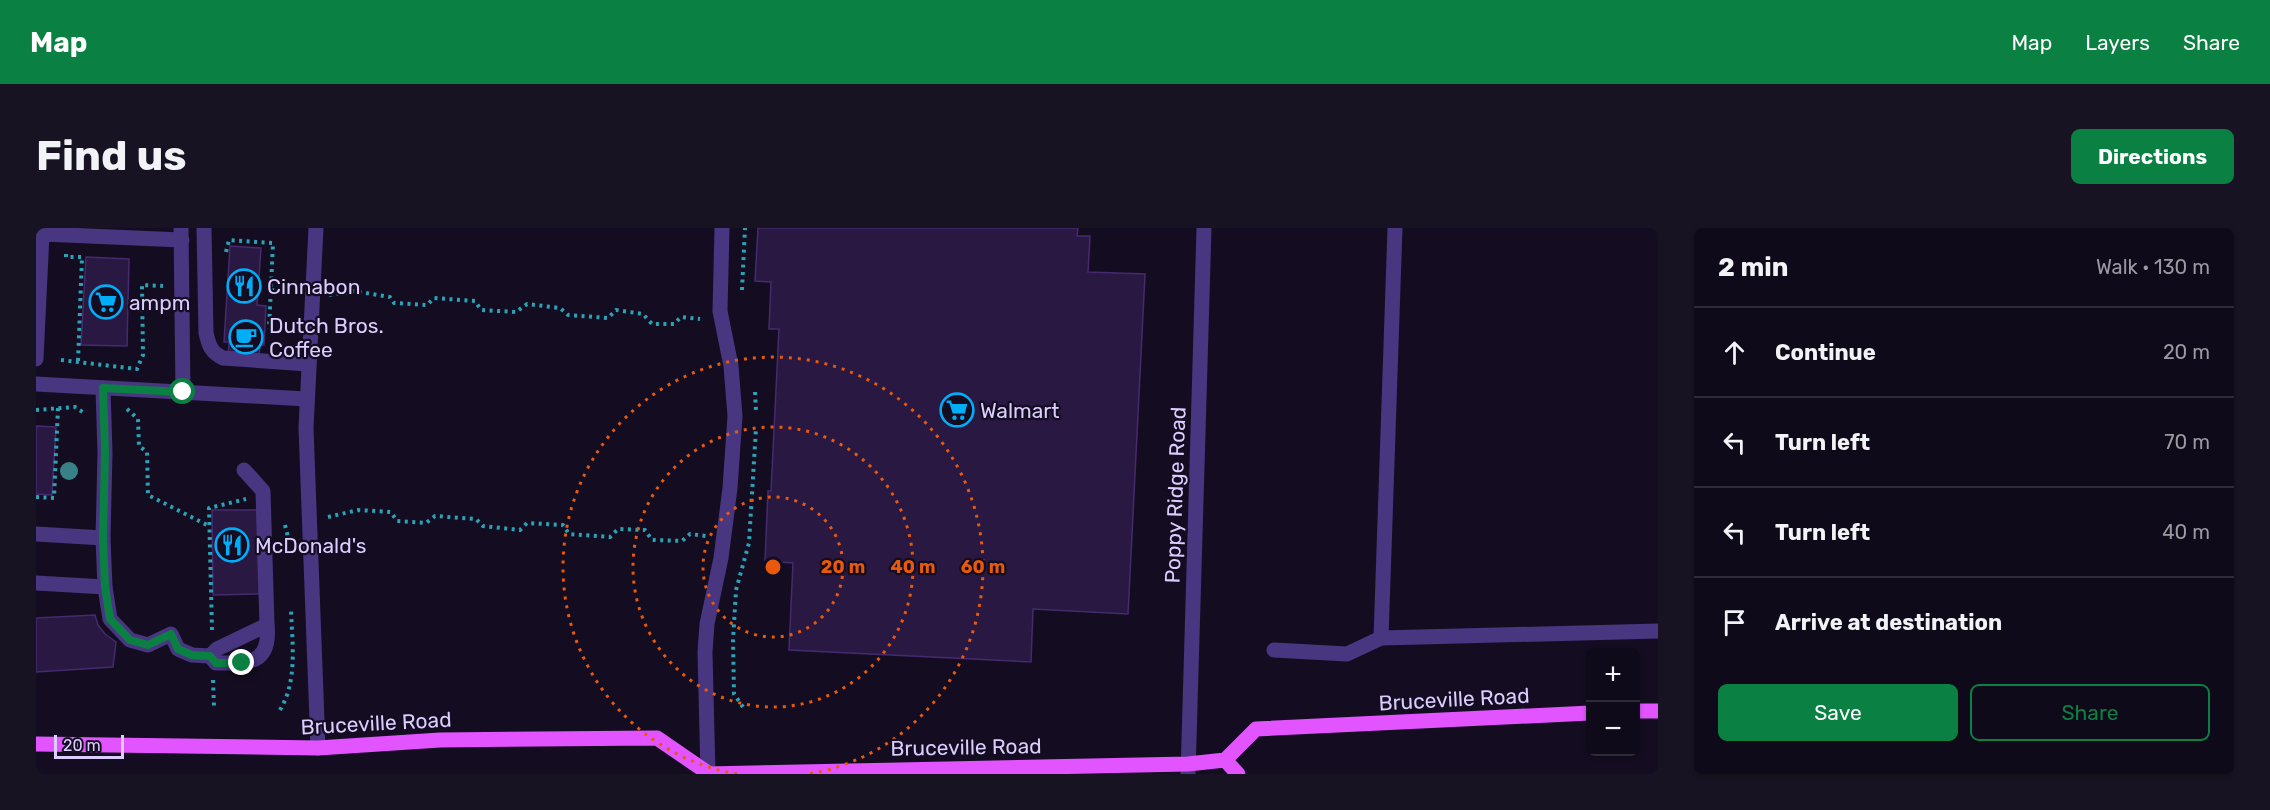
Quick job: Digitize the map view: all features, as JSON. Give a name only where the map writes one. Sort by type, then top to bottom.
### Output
[{"type":"main road","points":[[1640,711],[1658,711]]},
{"type":"main road","name":"Bruceville Road","points":[[36,744],[318,748],[440,740],[657,738],[707,774],[1188,769],[1225,760],[1256,729],[1586,713]]},
{"type":"main road","points":[[1225,760],[1238,774]]},
{"type":"street","points":[[316,228],[306,399],[318,748]]},
{"type":"street","points":[[707,774],[706,624],[723,539],[730,488],[735,416],[730,366],[720,311],[722,228]]},
{"type":"street","name":"Poppy Ridge Road","points":[[1188,769],[1204,228]]},
{"type":"street","points":[[1381,638],[1395,228]]},
{"type":"street","points":[[206,230],[206,333],[209,347],[223,358],[308,364]]},
{"type":"street","points":[[36,358],[42,234],[181,234],[183,392]]},
{"type":"street","points":[[36,384],[306,399]]},
{"type":"street","points":[[103,388],[105,453],[103,538],[105,587],[110,619],[130,640],[148,645],[171,634],[178,649],[192,655],[212,656]]},
{"type":"street","points":[[212,656],[216,663],[242,663],[255,660],[264,652],[269,640],[263,491],[244,470]]},
{"type":"street","points":[[36,534],[103,538]]},
{"type":"street","points":[[36,583],[105,587]]},
{"type":"street","points":[[212,656],[217,649],[267,625]]},
{"type":"street","points":[[1274,650],[1347,654],[1381,638],[1658,631]]},
{"type":"path","points":[[67,235],[66,257],[82,257],[78,363]]},
{"type":"path","points":[[225,256],[229,240],[273,243],[269,329]]},
{"type":"path","points":[[61,360],[137,369],[143,355],[142,285],[163,286]]},
{"type":"path","points":[[271,290],[293,292]]},
{"type":"path","points":[[328,295],[354,291],[390,297],[394,303],[427,305],[434,298],[475,301],[481,310],[516,312],[527,304],[560,308],[568,315],[608,318],[616,310],[643,314],[652,324],[674,324],[681,317],[700,319]]},
{"type":"path","points":[[36,410],[75,407],[87,417]]},
{"type":"path","points":[[36,497],[54,498],[58,408]]},
{"type":"path","points":[[127,409],[138,418],[139,446],[147,452],[148,495],[209,526]]},
{"type":"path","points":[[214,706],[209,508],[248,498]]},
{"type":"path","points":[[290,543],[285,527],[285,517],[331,517],[358,510],[391,512],[397,521],[426,523],[435,516],[476,519],[483,526],[520,530],[527,523],[563,525],[569,534],[610,537],[618,530],[645,530],[652,540],[682,541],[690,534],[706,536]]},
{"type":"path","points":[[280,710],[287,699],[292,679],[291,598]]},
{"type":"building","name":"Walmart","points":[[758,228],[1078,228],[1077,236],[1090,236],[1088,272],[1145,274],[1128,614],[1033,609],[1031,662],[789,650],[793,563],[765,561],[779,329],[769,329],[771,282],[755,281]]},
{"type":"building","points":[[230,246],[261,248],[257,305],[266,306],[264,345],[260,345],[258,366],[228,364],[229,342],[224,342]]},
{"type":"building","name":"ampm","points":[[86,257],[129,259],[127,346],[81,345]]},
{"type":"building","points":[[36,426],[56,427],[52,495],[36,494]]},
{"type":"building","points":[[212,510],[257,510],[259,594],[213,595]]},
{"type":"building","points":[[95,615],[98,625],[105,634],[116,642],[113,667],[36,672],[36,618]]},
{"type":"place","name":"Cinnabon","points":[[244,286]]},
{"type":"place","name":"ampm","points":[[106,302]]},
{"type":"place","name":"Dutch Bros. Coffee","points":[[246,337]]},
{"type":"place","name":"Walmart","points":[[957,410]]},
{"type":"place","name":"McDonald's","points":[[232,545]]},
{"type":"route","points":[[183,392],[103,388],[105,453],[103,538],[105,587],[110,619],[130,640],[148,645],[171,634],[178,649],[192,655],[210,656],[216,663],[242,663]]}]
